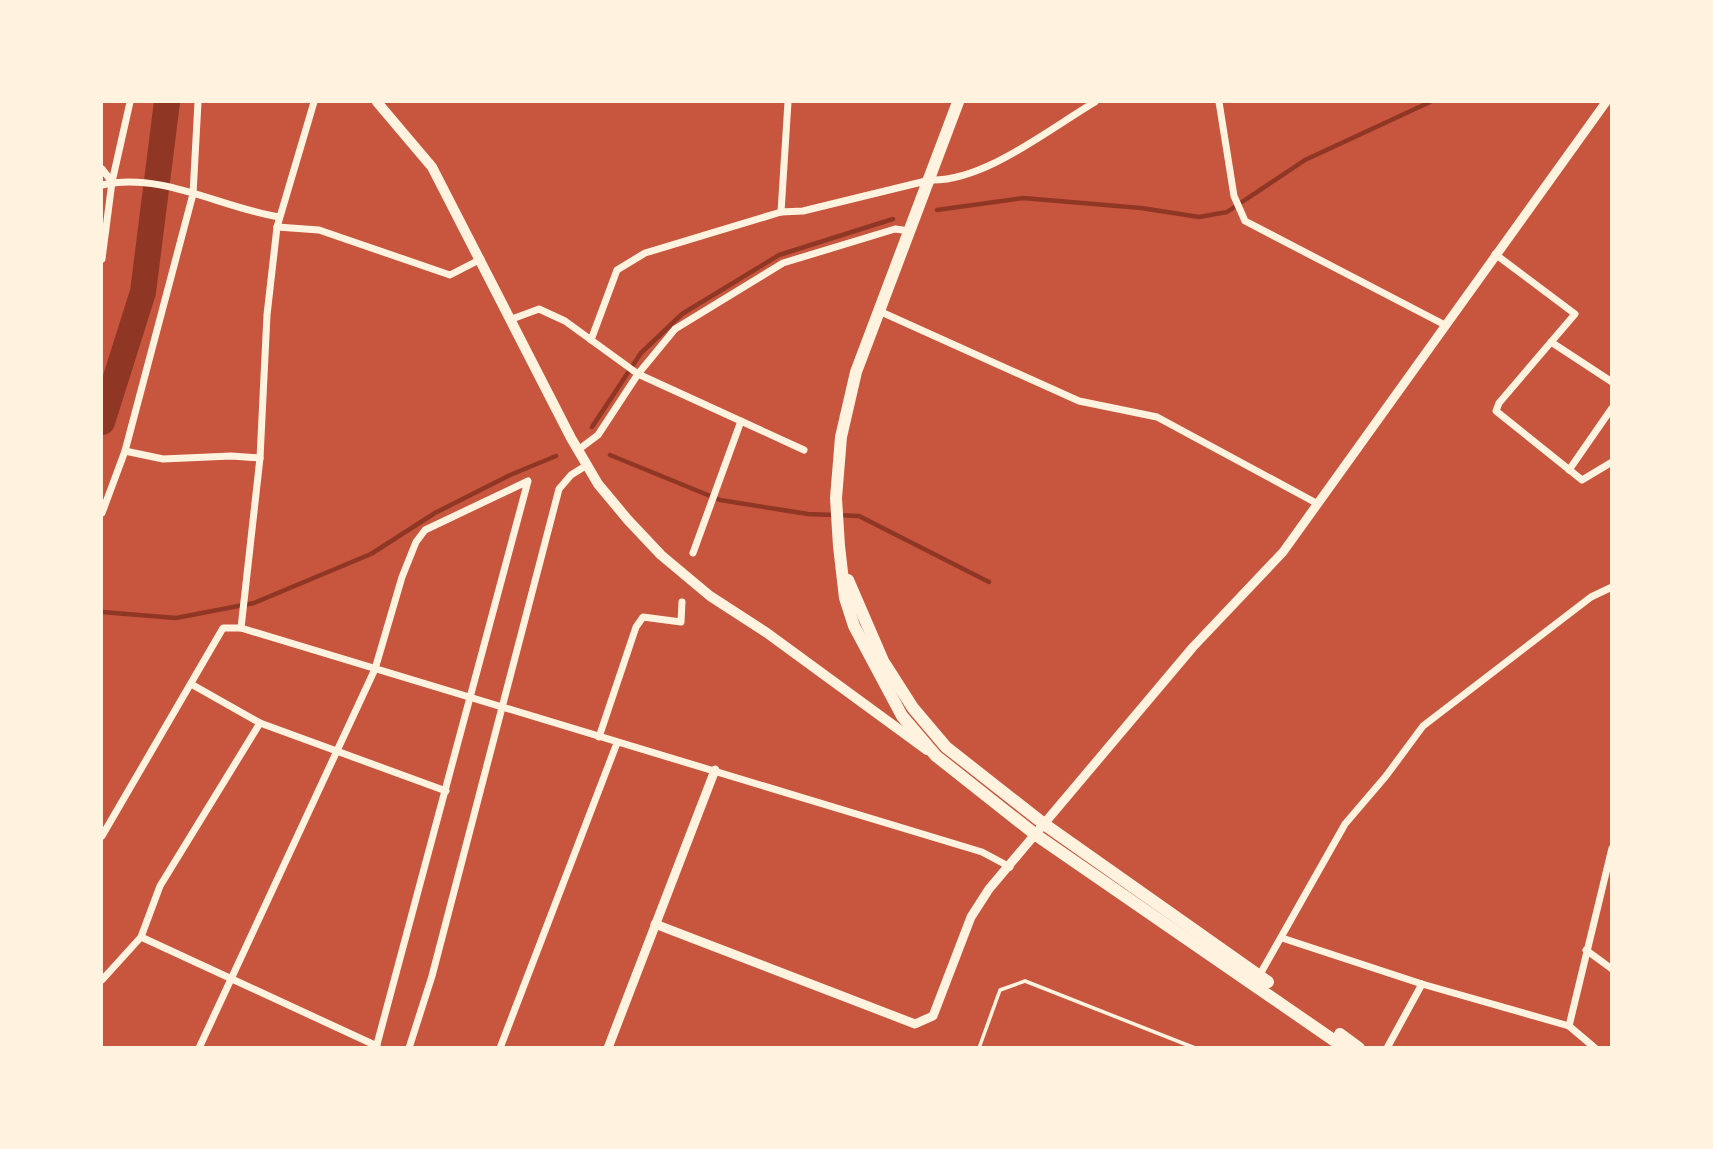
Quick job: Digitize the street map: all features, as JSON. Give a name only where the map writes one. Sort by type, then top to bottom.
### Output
[{"type":"highway","points":[[958,102],[856,372],[841,437],[836,498],[845,598],[854,626],[902,716],[936,756],[1359,1048]]},
{"type":"highway","points":[[844,570],[883,661],[913,708],[946,747],[1040,830]]},
{"type":"highway","points":[[1257,980],[1345,1048]]},
{"type":"main road","points":[[377,102],[432,167],[482,258],[578,450],[621,511],[661,555],[710,596],[767,633],[936,756]]},
{"type":"street","points":[[102,259],[112,182],[130,102]]},
{"type":"street","points":[[102,513],[125,451],[189,193],[198,102]]},
{"type":"street","points":[[241,628],[260,458],[268,315],[277,227],[314,102]]},
{"type":"street","points":[[781,212],[788,102]]},
{"type":"street","points":[[591,340],[617,270],[645,254],[781,212],[803,211],[930,180],[950,180],[977,172],[1095,102]]},
{"type":"street","points":[[1219,102],[1234,196],[1245,221],[1445,325]]},
{"type":"street","points":[[655,924],[915,1024],[933,1016],[971,917],[989,889],[1193,647],[1283,552],[1606,102]]},
{"type":"street","points":[[102,169],[112,182]]},
{"type":"street","points":[[102,185],[123,181],[189,193],[279,217]]},
{"type":"street","points":[[277,227],[319,230],[450,275],[482,258]]},
{"type":"street","points":[[578,450],[598,435],[638,374],[674,329],[783,263],[895,229],[910,231]]},
{"type":"street","points":[[1495,254],[1575,314],[1499,403],[1496,411],[1582,480],[1612,462]]},
{"type":"street","points":[[512,319],[539,309],[565,321],[638,374],[804,450]]},
{"type":"street","points":[[879,312],[1079,401],[1157,417],[1318,504]]},
{"type":"street","points":[[1552,342],[1612,382]]},
{"type":"street","points":[[1569,470],[1612,408]]},
{"type":"street","points":[[693,552],[741,421]]},
{"type":"street","points":[[125,451],[163,459],[231,456],[260,458]]},
{"type":"street","points":[[409,1048],[432,976],[559,489],[571,475],[587,465]]},
{"type":"street","points":[[141,937],[231,979],[377,1047],[528,481],[425,530],[416,542],[402,577],[375,668],[337,751],[231,979],[199,1048]]},
{"type":"street","points":[[1257,980],[1345,824],[1386,776],[1423,726],[1591,597],[1612,587]]},
{"type":"street","points":[[599,737],[636,627],[643,617],[681,622],[682,602]]},
{"type":"street","points":[[102,836],[223,628],[241,628],[982,852],[1010,867]]},
{"type":"street","points":[[191,684],[260,723],[446,792]]},
{"type":"street","points":[[102,980],[141,937],[160,886],[260,723]]},
{"type":"street","points":[[500,1048],[617,743]]},
{"type":"street","points":[[608,1048],[715,770]]},
{"type":"street","points":[[1569,1026],[1612,848]]},
{"type":"street","points":[[1604,881],[1612,886]]},
{"type":"street","points":[[1282,938],[1422,984],[1569,1026],[1586,1045],[1595,1048]]},
{"type":"street","points":[[1586,950],[1612,969]]},
{"type":"street","points":[[1387,1048],[1422,984]]},
{"type":"lane","points":[[979,1048],[1000,990],[1025,981],[1195,1048]]},
{"type":"waterway","points":[[102,422],[143,292],[167,102]]},
{"type":"waterway","points":[[937,210],[1023,198],[1141,208],[1199,217],[1227,212],[1305,160],[1430,102]]},
{"type":"waterway","points":[[592,427],[641,353],[682,314],[779,255],[893,219]]},
{"type":"waterway","points":[[610,455],[720,500],[808,514],[859,516],[989,582]]},
{"type":"waterway","points":[[102,612],[176,618],[254,603],[371,554],[435,513],[510,475],[556,456]]}]
